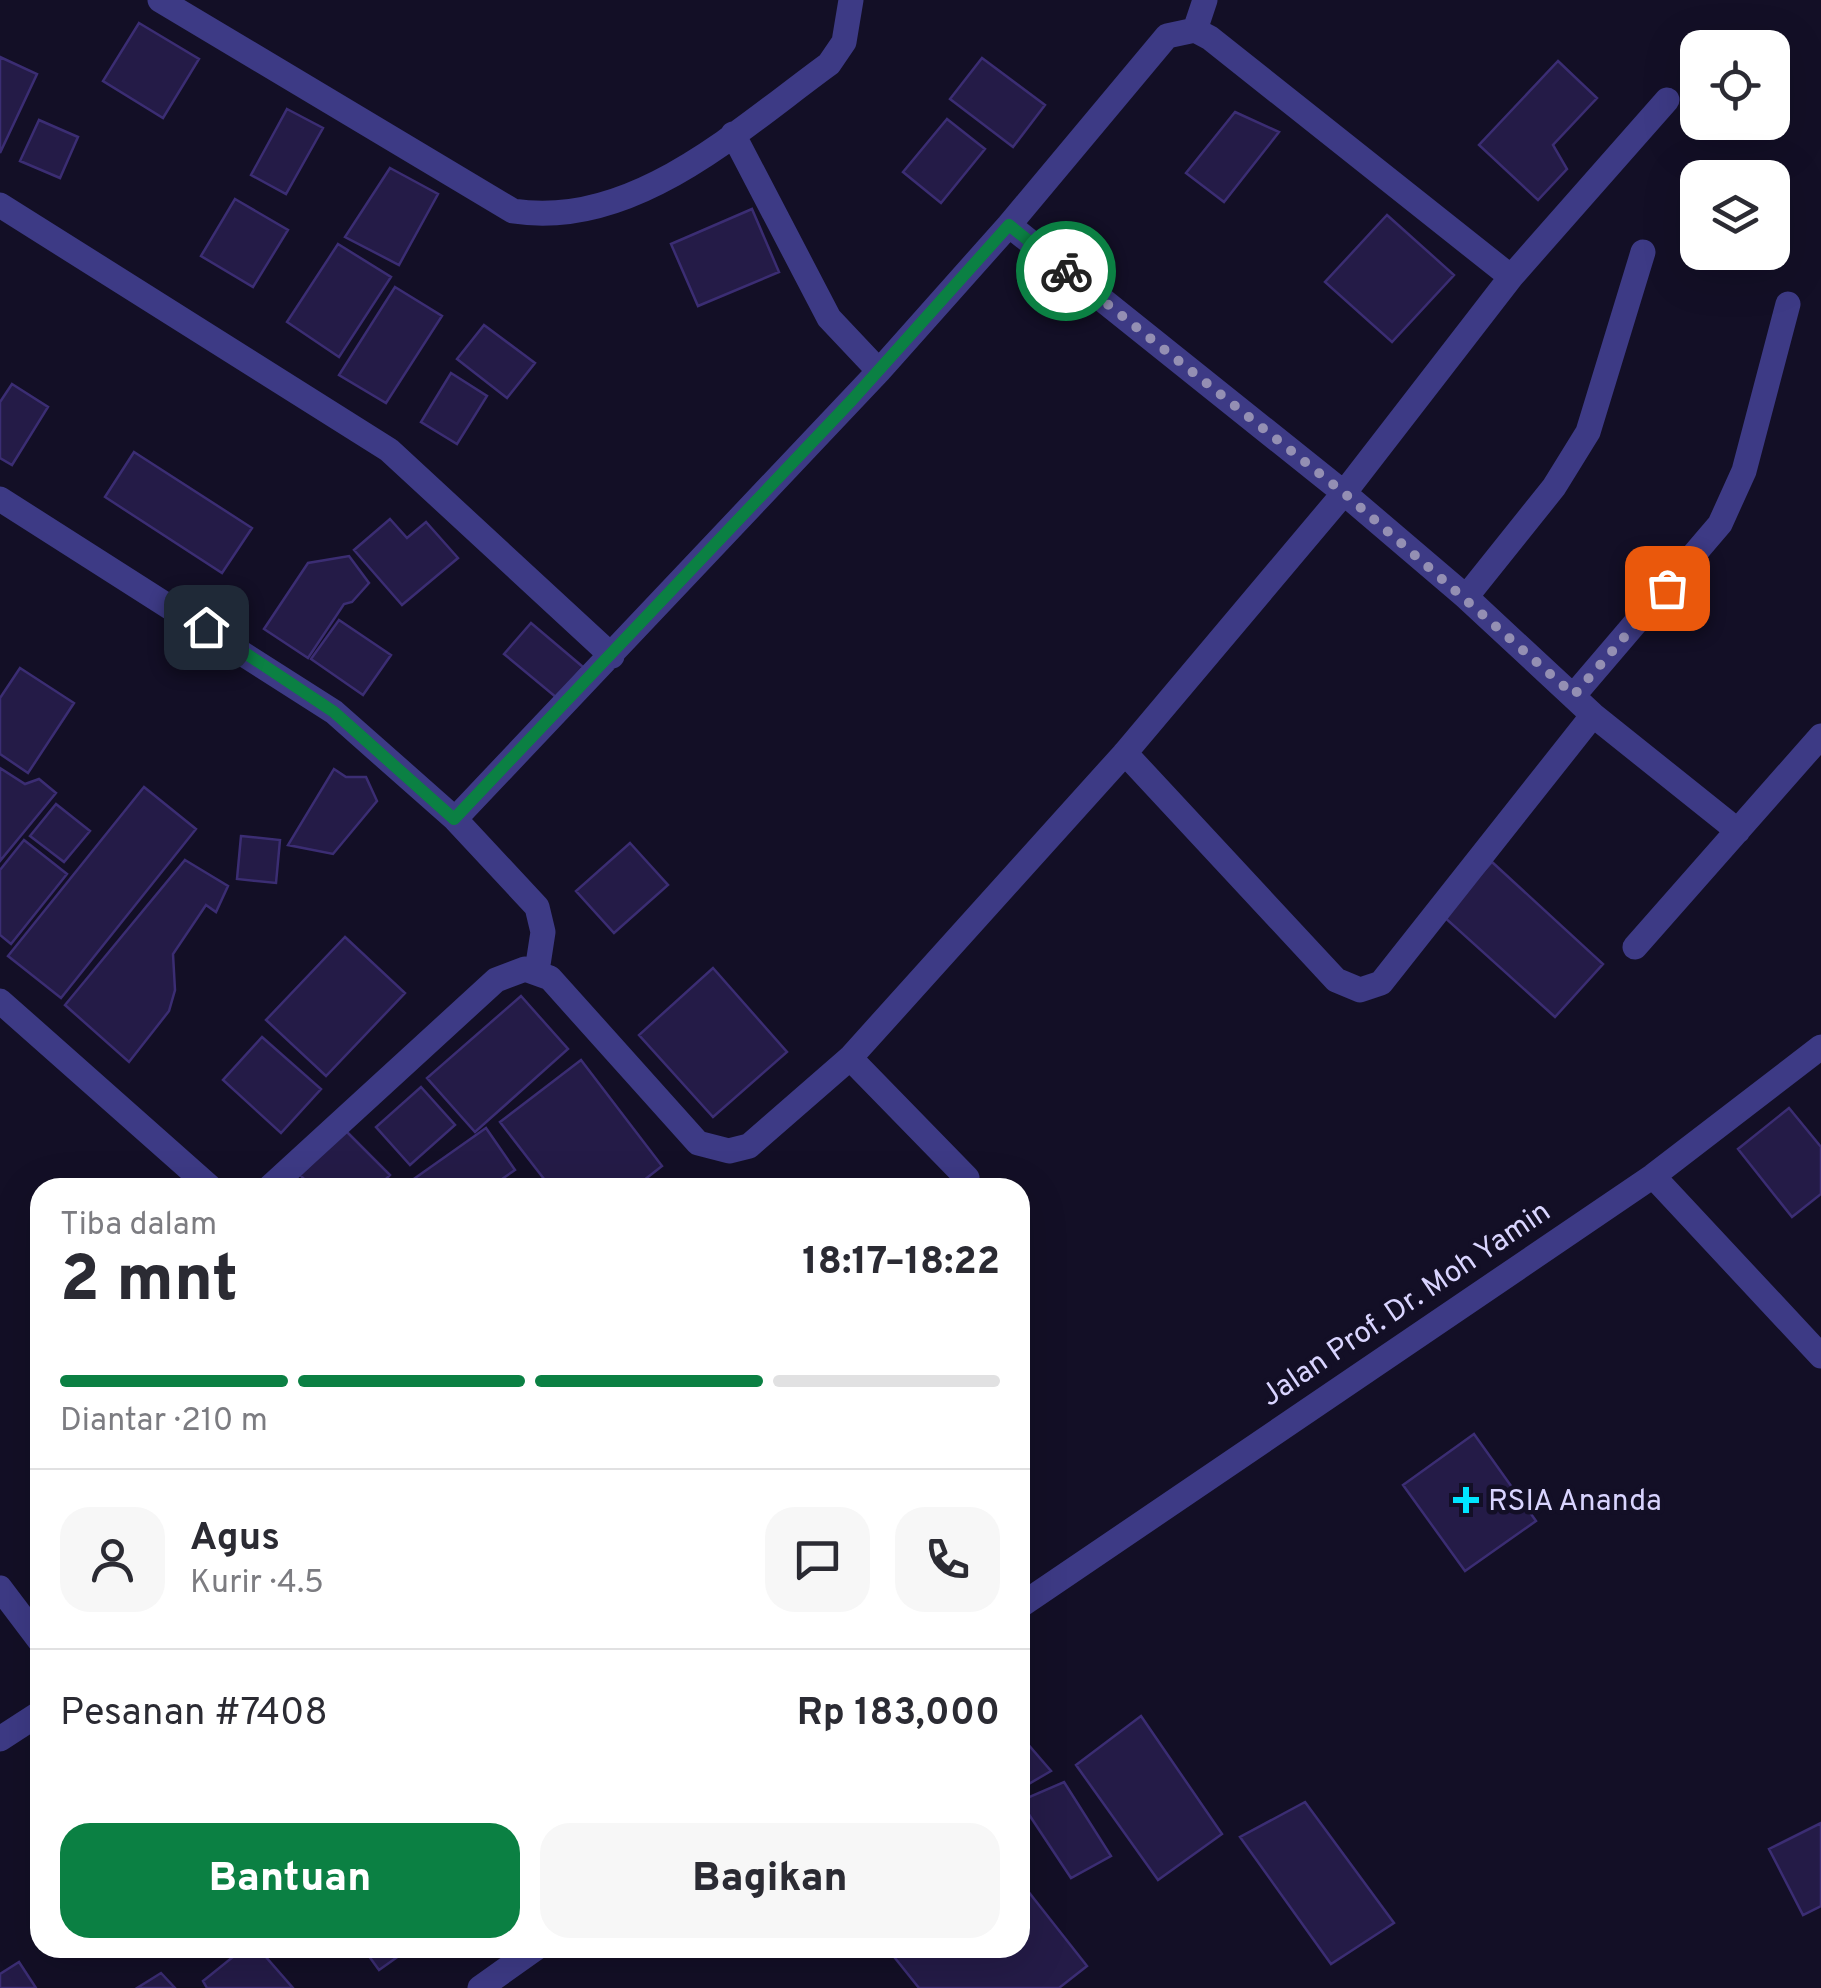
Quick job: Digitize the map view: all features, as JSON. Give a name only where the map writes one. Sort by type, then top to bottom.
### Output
[{"type":"street","points":[[160,0],[513,211],[550,217],[585,212],[694,162],[830,64],[844,42],[850,0]]},
{"type":"street","points":[[1195,30],[1205,0]]},
{"type":"street","points":[[454,819],[878,371],[1009,225],[1155,48],[1167,36],[1195,30]]},
{"type":"street","points":[[1195,30],[1511,278]]},
{"type":"street","points":[[280,1178],[496,980],[525,969],[550,978],[698,1143],[711,1150],[739,1148],[764,1136],[850,1058],[1125,753],[1344,493],[1511,278],[1668,100]]},
{"type":"street","points":[[733,134],[829,318],[878,371]]},
{"type":"street","points":[[0,205],[389,450],[612,656]]},
{"type":"street","points":[[1009,225],[1344,493],[1466,596],[1593,715],[1738,831]]},
{"type":"street","points":[[1466,596],[1554,487],[1588,432],[1604,368],[1643,252]]},
{"type":"street","points":[[1574,695],[1720,524],[1744,471],[1788,304]]},
{"type":"street","points":[[0,499],[334,712],[454,819],[537,908],[543,932],[537,971]]},
{"type":"street","points":[[1125,753],[1336,980],[1360,990],[1381,984],[1593,715]]},
{"type":"street","points":[[1636,947],[1821,736]]},
{"type":"street","points":[[0,1002],[199,1178]]},
{"type":"street","name":"Jalan Prof. Dr. Moh Yamin","points":[[1030,1599],[1653,1176],[1821,1047]]},
{"type":"street","points":[[850,1058],[967,1178]]},
{"type":"street","points":[[1653,1176],[1821,1356]]},
{"type":"street","points":[[0,1588],[30,1628]]},
{"type":"street","points":[[0,1739],[30,1720]]},
{"type":"street","points":[[480,1988],[522,1958]]},
{"type":"building","points":[[139,23],[199,59],[163,118],[103,81]]},
{"type":"building","points":[[0,57],[37,74],[0,153]]},
{"type":"building","points":[[982,58],[1045,105],[1013,147],[950,99]]},
{"type":"building","points":[[1558,61],[1597,98],[1553,145],[1567,169],[1538,200],[1479,145]]},
{"type":"building","points":[[287,109],[323,128],[286,194],[251,175]]},
{"type":"building","points":[[1235,112],[1279,132],[1224,202],[1186,173]]},
{"type":"building","points":[[947,119],[985,149],[941,203],[903,172]]},
{"type":"building","points":[[39,120],[78,137],[60,178],[20,161]]},
{"type":"building","points":[[390,168],[438,194],[399,265],[345,237]]},
{"type":"building","points":[[235,199],[288,230],[253,287],[201,256]]},
{"type":"building","points":[[752,209],[779,272],[698,306],[671,244]]},
{"type":"building","points":[[1387,215],[1454,275],[1392,342],[1325,282]]},
{"type":"building","points":[[338,244],[391,277],[339,357],[287,322]]},
{"type":"building","points":[[395,287],[442,316],[386,403],[339,375]]},
{"type":"building","points":[[484,325],[535,363],[507,398],[457,359]]},
{"type":"building","points":[[451,373],[487,396],[457,444],[421,422]]},
{"type":"building","points":[[12,384],[48,407],[12,465],[0,458],[0,402]]},
{"type":"building","points":[[134,452],[252,528],[222,573],[105,497]]},
{"type":"building","points":[[390,519],[407,538],[426,522],[458,558],[402,605],[354,550]]},
{"type":"building","points":[[349,556],[369,583],[352,602],[344,604],[308,658],[264,629],[308,563]]},
{"type":"building","points":[[339,620],[391,655],[363,695],[311,659]]},
{"type":"building","points":[[531,623],[583,667],[557,698],[504,654]]},
{"type":"building","points":[[20,668],[74,703],[28,773],[0,754],[0,698]]},
{"type":"building","points":[[0,768],[25,784],[39,779],[56,793],[0,861]]},
{"type":"building","points":[[334,769],[346,777],[366,777],[377,801],[333,854],[288,845]]},
{"type":"building","points":[[144,787],[196,829],[61,998],[8,956]]},
{"type":"building","points":[[56,804],[90,831],[64,862],[30,836]]},
{"type":"building","points":[[241,836],[280,840],[276,883],[237,879]]},
{"type":"building","points":[[24,840],[67,874],[11,944],[0,935],[0,870]]},
{"type":"building","points":[[630,843],[668,885],[614,933],[576,891]]},
{"type":"building","points":[[185,860],[228,886],[216,912],[206,905],[173,954],[175,990],[169,1011],[129,1062],[65,1005]]},
{"type":"building","points":[[1492,862],[1603,964],[1555,1017],[1443,916]]},
{"type":"building","points":[[345,937],[405,993],[326,1076],[266,1020]]},
{"type":"building","points":[[713,968],[787,1052],[713,1117],[639,1035]]},
{"type":"building","points":[[521,996],[568,1049],[475,1132],[427,1078]]},
{"type":"building","points":[[262,1037],[321,1089],[281,1133],[223,1080]]},
{"type":"building","points":[[581,1060],[662,1166],[647,1178],[543,1178],[500,1122]]},
{"type":"building","points":[[421,1087],[455,1125],[410,1165],[376,1127]]},
{"type":"building","points":[[1789,1108],[1821,1147],[1821,1194],[1792,1217],[1738,1149]]},
{"type":"building","points":[[486,1128],[515,1170],[503,1178],[415,1178]]},
{"type":"building","points":[[345,1130],[390,1175],[303,1178],[300,1175]]},
{"type":"building","points":[[1474,1434],[1536,1521],[1465,1571],[1403,1485]]},
{"type":"building","points":[[1141,1716],[1222,1834],[1158,1880],[1076,1765]]},
{"type":"building","points":[[1030,1747],[1051,1771],[1030,1783]]},
{"type":"building","points":[[1064,1782],[1111,1856],[1071,1878],[1030,1816],[1030,1797]]},
{"type":"building","points":[[1305,1802],[1394,1923],[1331,1964],[1240,1837]]},
{"type":"building","points":[[1821,1823],[1821,1906],[1803,1915],[1769,1849]]},
{"type":"building","points":[[1030,1894],[1087,1966],[1059,1988],[919,1988],[895,1958],[1030,1958]]},
{"type":"building","points":[[232,1958],[267,1958],[293,1988],[207,1988],[203,1981]]},
{"type":"building","points":[[370,1958],[396,1958],[379,1970]]},
{"type":"building","points":[[19,1962],[36,1988],[0,1988],[0,1974]]},
{"type":"building","points":[[161,1973],[175,1988],[137,1988]]},
{"type":"way so far","points":[[1066,271],[1344,493],[1466,596],[1574,695],[1667,588]]},
{"type":"place","name":"RSIA Ananda","points":[[1466,1500]]},
{"type":"route","points":[[206,627],[334,712],[454,819],[852,400],[1009,225],[1066,271]]}]
